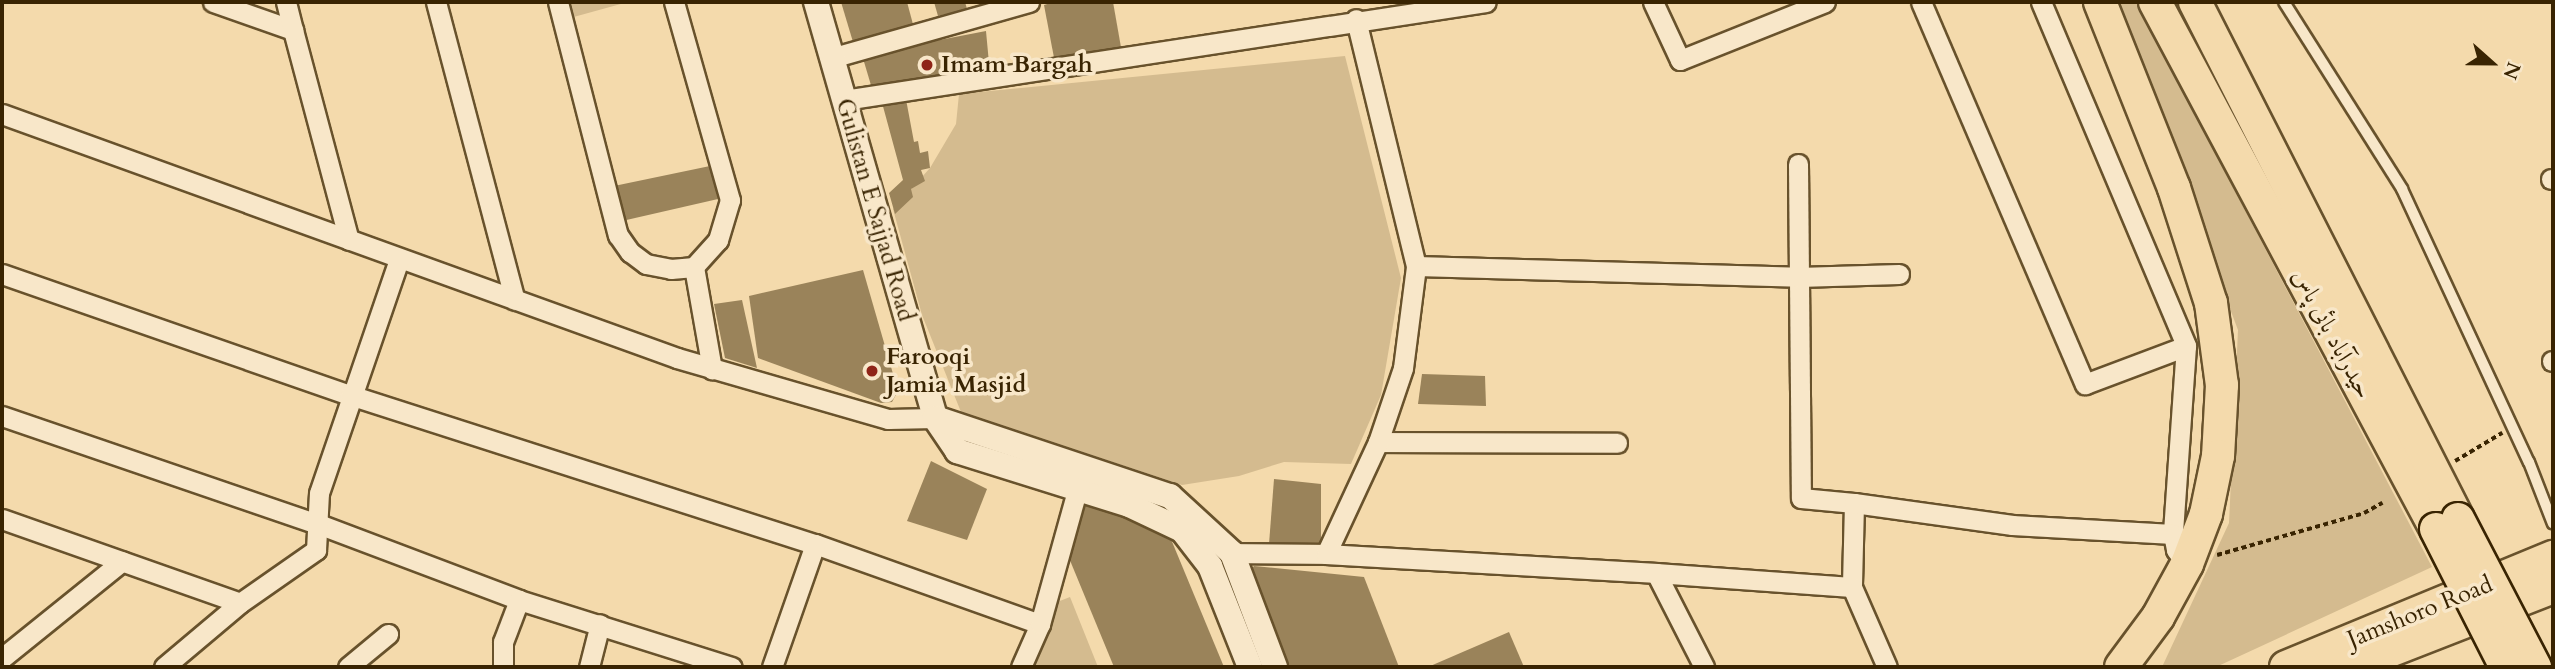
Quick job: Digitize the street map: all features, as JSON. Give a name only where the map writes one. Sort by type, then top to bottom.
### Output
[{"type":"highway","points":[[2101,2],[2174,188],[2211,303],[2222,385],[2218,456],[2206,514],[2187,564],[2158,617],[2121,667]]},
{"type":"highway","name":"حیدرآباد بائی پاس","points":[[2155,2],[2447,524],[2535,667]]},
{"type":"highway","name":"حیدرآباد بائی پاس","points":[[2195,2],[2447,524],[2506,667]]},
{"type":"highway","name":"Jamshoro Road","points":[[2286,667],[2553,557]]},
{"type":"highway","name":"Jamshoro Road","points":[[2348,667],[2553,587]]},
{"type":"street","points":[[213,2],[293,30]]},
{"type":"street","points":[[286,2],[349,240]]},
{"type":"street","points":[[436,2],[515,300]]},
{"type":"street","points":[[558,2],[618,235],[629,252],[646,264],[671,269],[694,267],[718,240],[730,200],[674,2]]},
{"type":"street","name":"Gulistan E Sajjad Road","points":[[816,2],[935,418],[957,451],[1129,505],[1182,530],[1210,566],[1250,667]]},
{"type":"street","points":[[831,58],[1029,2]]},
{"type":"street","points":[[844,100],[1356,19],[1486,2]]},
{"type":"street","points":[[1653,2],[1680,60],[1825,2]]},
{"type":"street","points":[[1921,2],[2085,384],[2186,346]]},
{"type":"street","points":[[2041,2],[2186,346],[2173,534],[2176,551],[2187,564]]},
{"type":"street","points":[[1326,554],[1378,442],[1403,368],[1416,266],[1356,19]]},
{"type":"street","points":[[2,114],[399,259],[712,369],[888,419],[935,418],[1084,465],[1170,496],[1232,553],[1275,667]]},
{"type":"street","points":[[1798,164],[1801,498],[2012,524],[2173,534]]},
{"type":"street","points":[[164,667],[240,603],[316,550],[321,525],[320,494],[350,395],[399,259]]},
{"type":"street","points":[[1416,266],[1798,277],[1899,274]]},
{"type":"street","points":[[694,267],[712,369]]},
{"type":"street","points":[[2,274],[350,395],[815,544],[1040,624]]},
{"type":"street","points":[[2,416],[321,525],[519,600],[732,667]]},
{"type":"street","points":[[1378,442],[1617,443]]},
{"type":"street","points":[[1021,667],[1040,624],[1084,465]]},
{"type":"street","points":[[1854,503],[1852,587],[1887,667]]},
{"type":"street","points":[[2,519],[240,603]]},
{"type":"street","points":[[772,667],[815,544]]},
{"type":"street","points":[[1232,553],[1326,554],[1852,587]]},
{"type":"street","points":[[2,657],[122,561]]},
{"type":"street","points":[[1656,573],[1704,667]]},
{"type":"street","points":[[503,667],[503,642],[519,600]]},
{"type":"street","points":[[589,667],[600,624]]},
{"type":"street","points":[[348,667],[388,634]]},
{"type":"lane","points":[[2284,2],[2402,189],[2513,426],[2553,524]]},
{"type":"path","points":[[2451,463],[2513,426]]},
{"type":"path","points":[[2187,564],[2364,513],[2382,503]]},
{"type":"shaded area","points":[[565,2],[628,2],[570,18]]},
{"type":"shaded area","points":[[2115,2],[2136,2],[2432,567],[2216,667],[2162,667],[2229,523],[2238,330]]},
{"type":"shaded area","points":[[1345,56],[1401,278],[1381,395],[1351,464],[1284,462],[1239,476],[1182,485],[961,412],[922,315],[893,209],[930,168],[956,124],[959,94]]},
{"type":"shaded area","points":[[1070,597],[1098,667],[1025,667],[1052,604]]},
{"type":"building","points":[[841,2],[907,2],[914,28],[853,42]]},
{"type":"building","points":[[934,2],[965,2],[967,9],[938,16]]},
{"type":"building","points":[[1054,2],[1113,2],[1122,53],[1055,63],[1044,5]]},
{"type":"building","name":"Imam Bargah","points":[[986,31],[990,74],[873,92],[862,55]]},
{"type":"building","points":[[905,94],[914,142],[918,141],[920,153],[928,151],[930,168],[921,170],[925,181],[911,189],[913,197],[895,214],[889,193],[903,180],[881,99]]},
{"type":"building","points":[[710,166],[718,199],[622,221],[614,186]]},
{"type":"building","points":[[863,270],[898,391],[892,402],[881,403],[758,358],[749,296]]},
{"type":"building","points":[[742,300],[757,368],[725,358],[714,304]]},
{"type":"building","points":[[1422,374],[1485,376],[1486,406],[1418,404]]},
{"type":"building","points":[[931,461],[987,489],[967,540],[907,521]]},
{"type":"building","points":[[1274,479],[1321,484],[1321,548],[1269,544]]},
{"type":"building","points":[[1086,504],[1168,532],[1224,667],[1114,667],[1069,558]]},
{"type":"building","points":[[1254,566],[1364,577],[1399,667],[1281,667],[1242,579]]},
{"type":"building","points":[[1509,632],[1524,667],[1428,667]]},
{"type":"place","name":"Imam Bargah","points":[[927,65]]},
{"type":"place","name":"Farooqi Jamia Masjid","points":[[872,371]]}]
